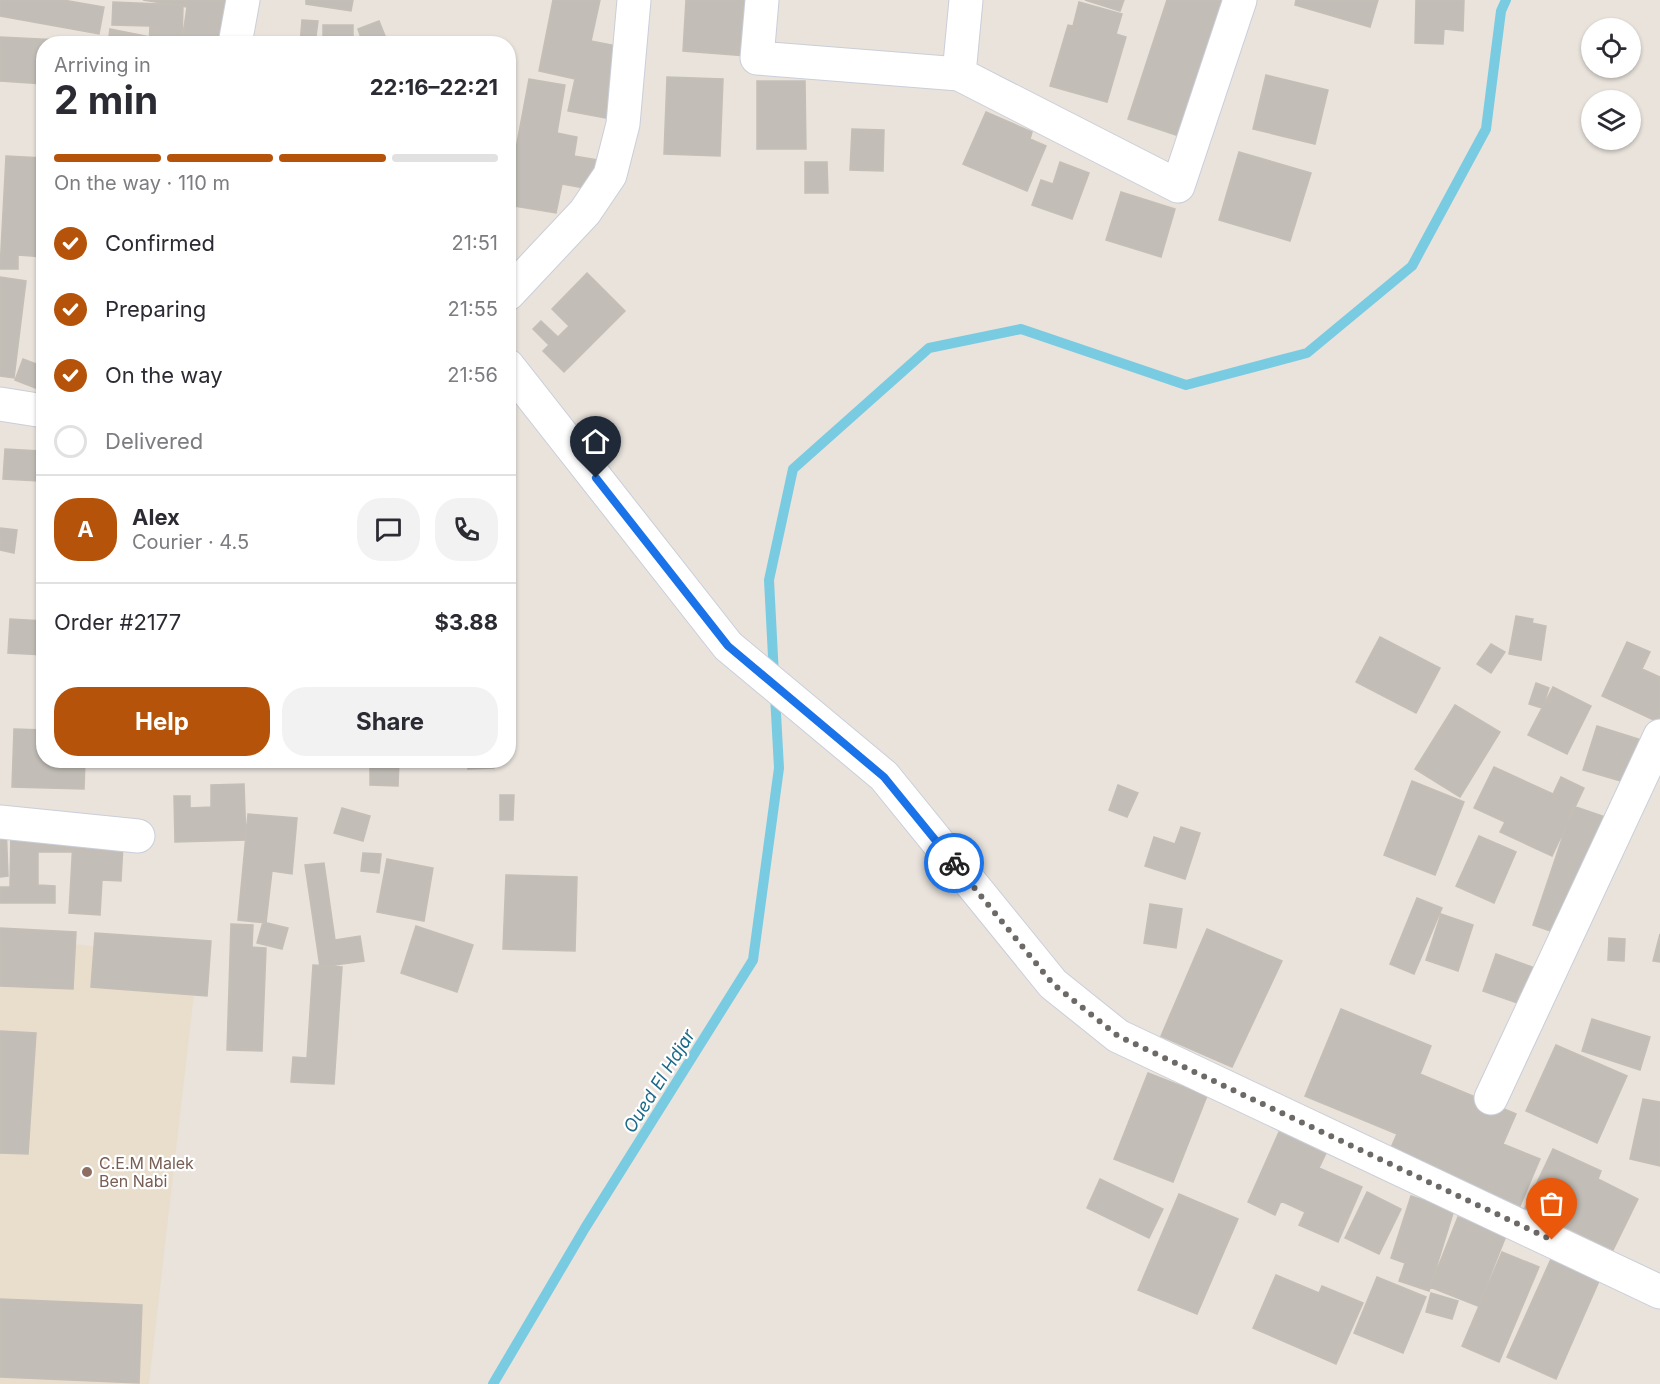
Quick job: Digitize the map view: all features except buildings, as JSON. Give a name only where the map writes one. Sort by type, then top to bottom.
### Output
[{"type":"street","points":[[236,36],[243,0]]},
{"type":"street","points":[[516,286],[549,254],[585,212],[610,175],[623,124],[634,0]]},
{"type":"street","points":[[762,0],[757,58],[959,74],[1178,186],[1240,0]]},
{"type":"street","points":[[959,74],[966,0]]},
{"type":"street","points":[[516,376],[728,646],[884,777],[1053,984],[1118,1036],[1660,1292]]},
{"type":"street","points":[[0,404],[36,410]]},
{"type":"street","points":[[1491,1098],[1660,736]]},
{"type":"street","points":[[0,822],[138,836]]},
{"type":"shaded area","name":"C.E.M Malek Ben Nabi","points":[[0,935],[198,959],[149,1384],[0,1384]]},
{"type":"waterway","points":[[774,676],[769,580],[793,469],[929,348],[1021,329],[1186,385],[1307,353],[1412,266],[1486,129],[1501,11],[1506,0]]},
{"type":"waterway","name":"Oued El Hdjar","points":[[493,1384],[585,1228],[753,960],[779,768],[775,695]]},
{"type":"way so far","points":[[954,863],[1053,984],[1118,1036],[1552,1240]]},
{"type":"place","name":"C.E.M Malek Ben Nabi","points":[[87,1172]]},
{"type":"route","points":[[596,478],[728,646],[884,777],[954,863]]}]
